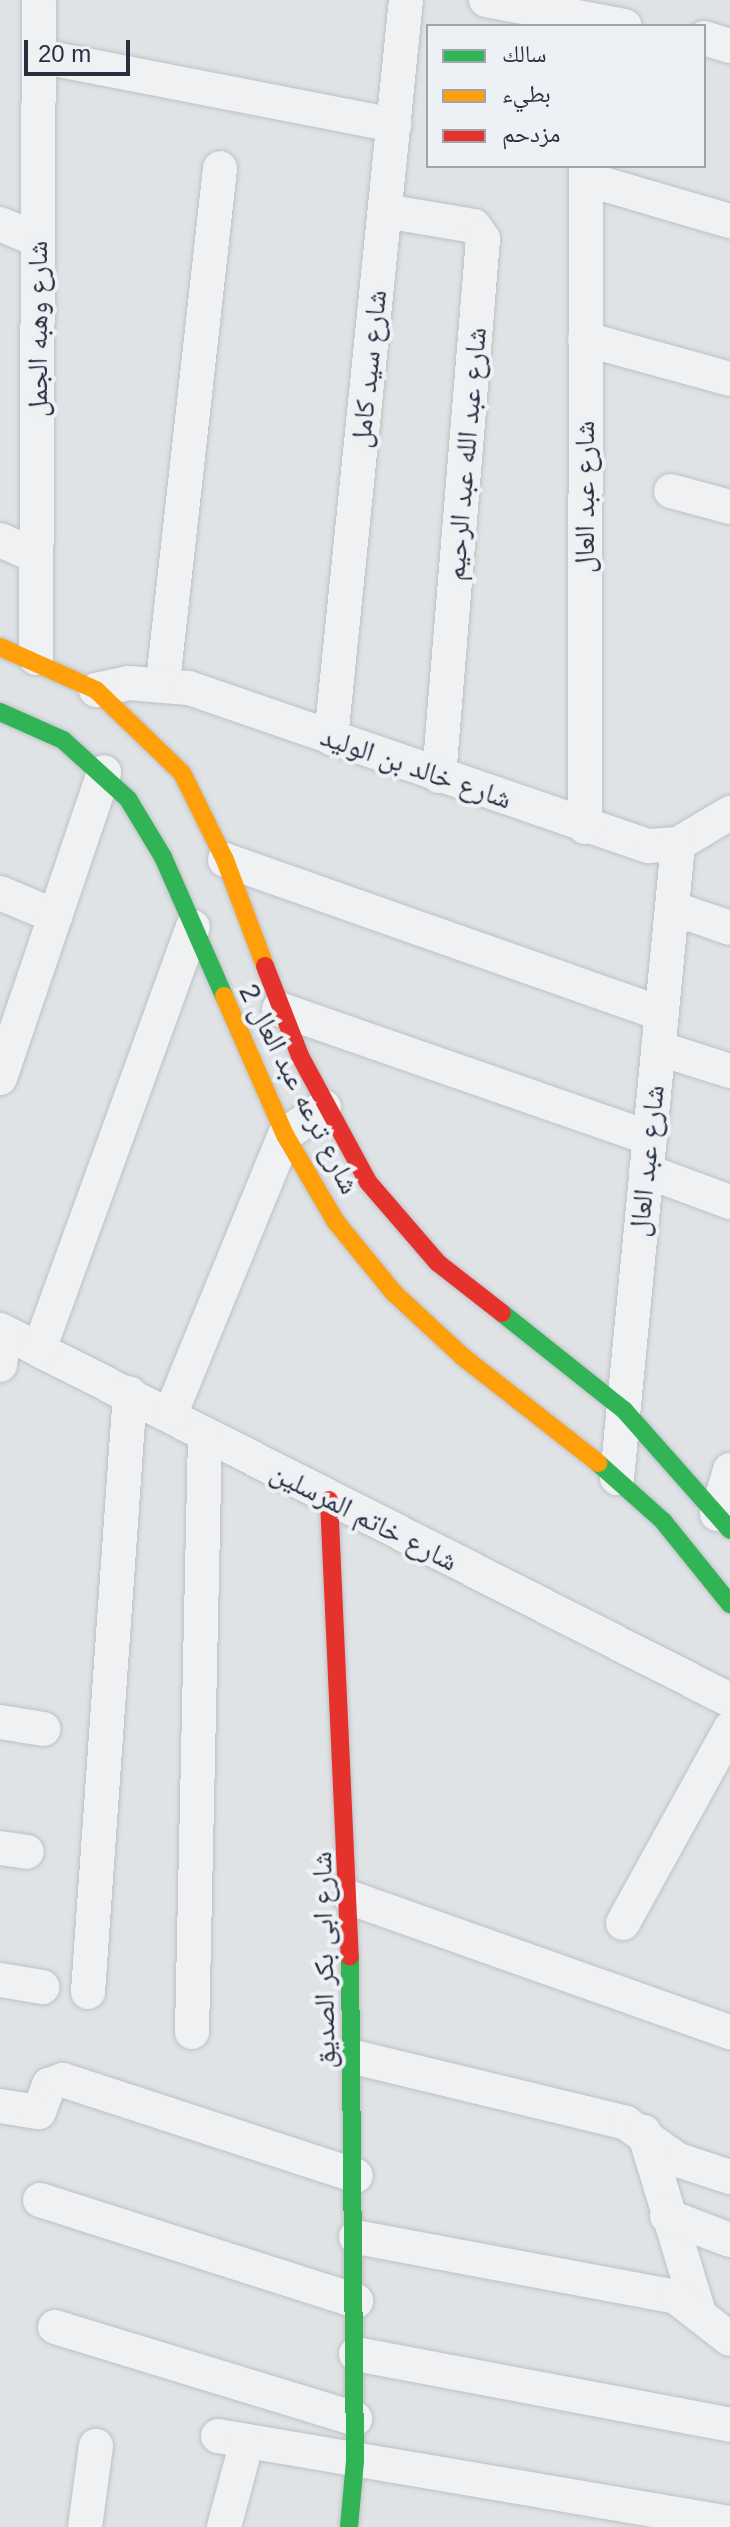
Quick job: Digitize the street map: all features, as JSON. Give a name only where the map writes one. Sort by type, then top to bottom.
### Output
[{"type":"street","name":"شارع سيد كامل","points":[[331,738],[385,211],[406,108],[406,0]]},
{"type":"street","points":[[486,0],[614,24]]},
{"type":"street","name":"شارع وهبه الجمل","points":[[36,658],[37,1]]},
{"type":"street","points":[[706,39],[730,46]]},
{"type":"street","points":[[39,56],[406,108]]},
{"type":"street","points":[[163,682],[220,168]]},
{"type":"street","points":[[586,172],[730,221]]},
{"type":"street","name":"شارع عبد العال","points":[[585,827],[586,172]]},
{"type":"street","name":"شارع عبد الله عبد الرحيم","points":[[385,211],[474,226],[483,239],[439,776]]},
{"type":"street","points":[[0,224],[38,240]]},
{"type":"street","points":[[585,339],[730,379]]},
{"type":"street","points":[[671,491],[730,507]]},
{"type":"street","points":[[0,540],[36,556]]},
{"type":"street","name":"شارع ترعه عبد العال 2","points":[[0,647],[36,658],[96,690],[167,755],[182,773],[225,860],[279,1009],[324,1107],[368,1182],[438,1263],[624,1410],[724,1522]]},
{"type":"street","name":"شارع خالد بن الوليد","points":[[96,690],[163,682],[585,827],[649,846],[678,844]]},
{"type":"street","name":"شارع ترعه عبد العال 2","points":[[0,712],[63,740],[104,772],[138,788],[163,857],[285,1135],[336,1222],[394,1293],[463,1357],[617,1478],[663,1521],[730,1604]]},
{"type":"street","points":[[138,788],[167,755]]},
{"type":"street","points":[[0,1078],[104,772]]},
{"type":"street","points":[[678,844],[730,813]]},
{"type":"street","name":"شارع عبد العال","points":[[617,1478],[678,844]]},
{"type":"street","points":[[225,860],[662,1014]]},
{"type":"street","points":[[0,893],[55,916]]},
{"type":"street","points":[[672,908],[730,928]]},
{"type":"street","points":[[40,1347],[193,927]]},
{"type":"street","points":[[279,1009],[648,1155],[730,1202]]},
{"type":"street","points":[[658,1048],[730,1071]]},
{"type":"street","points":[[170,1415],[285,1135],[324,1107]]},
{"type":"street","name":"شارع خاتم المرسلين","points":[[1,1342],[40,1347],[329,1500],[730,1700]]},
{"type":"street","points":[[88,1992],[130,1393]]},
{"type":"street","points":[[192,2032],[205,1434]]},
{"type":"street","points":[[724,1522],[730,1470]]},
{"type":"street","name":"شارع ابى بكر الصديق","points":[[329,1500],[351,1898],[356,2354],[355,2461],[349,2527]]},
{"type":"street","points":[[0,1722],[43,1729]]},
{"type":"street","points":[[623,1923],[730,1729]]},
{"type":"street","points":[[351,1898],[730,2032]]},
{"type":"street","points":[[0,1980],[42,1987]]},
{"type":"street","points":[[354,2057],[644,2132],[678,2160],[730,2177]]},
{"type":"street","points":[[0,2106],[39,2112],[49,2085],[63,2080],[356,2176]]},
{"type":"street","points":[[644,2132],[698,2310]]},
{"type":"street","points":[[40,2200],[356,2301]]},
{"type":"street","points":[[667,2216],[730,2240]]},
{"type":"street","points":[[356,2237],[676,2297],[698,2310],[730,2339]]},
{"type":"street","points":[[55,2327],[355,2419]]},
{"type":"street","points":[[356,2354],[730,2425]]},
{"type":"street","points":[[224,2527],[232,2439],[730,2523]]},
{"type":"street","points":[[85,2527],[96,2446]]},
{"type":"traffic: fast","points":[[0,712],[63,740],[128,799],[163,857],[224,996]]},
{"type":"traffic: fast","points":[[502,1313],[624,1410],[730,1530]]},
{"type":"traffic: fast","points":[[598,1463],[663,1521],[730,1604]]},
{"type":"traffic: fast","points":[[349,2527],[355,2461],[350,1957]]},
{"type":"traffic: slow","points":[[0,647],[96,690],[182,773],[225,860],[265,966]]},
{"type":"traffic: slow","points":[[224,996],[285,1135],[336,1222],[394,1293],[463,1357],[598,1463]]},
{"type":"traffic: jam","points":[[265,966],[300,1056],[368,1182],[438,1263],[502,1313]]},
{"type":"traffic: jam","points":[[329,1500],[350,1957]]}]
